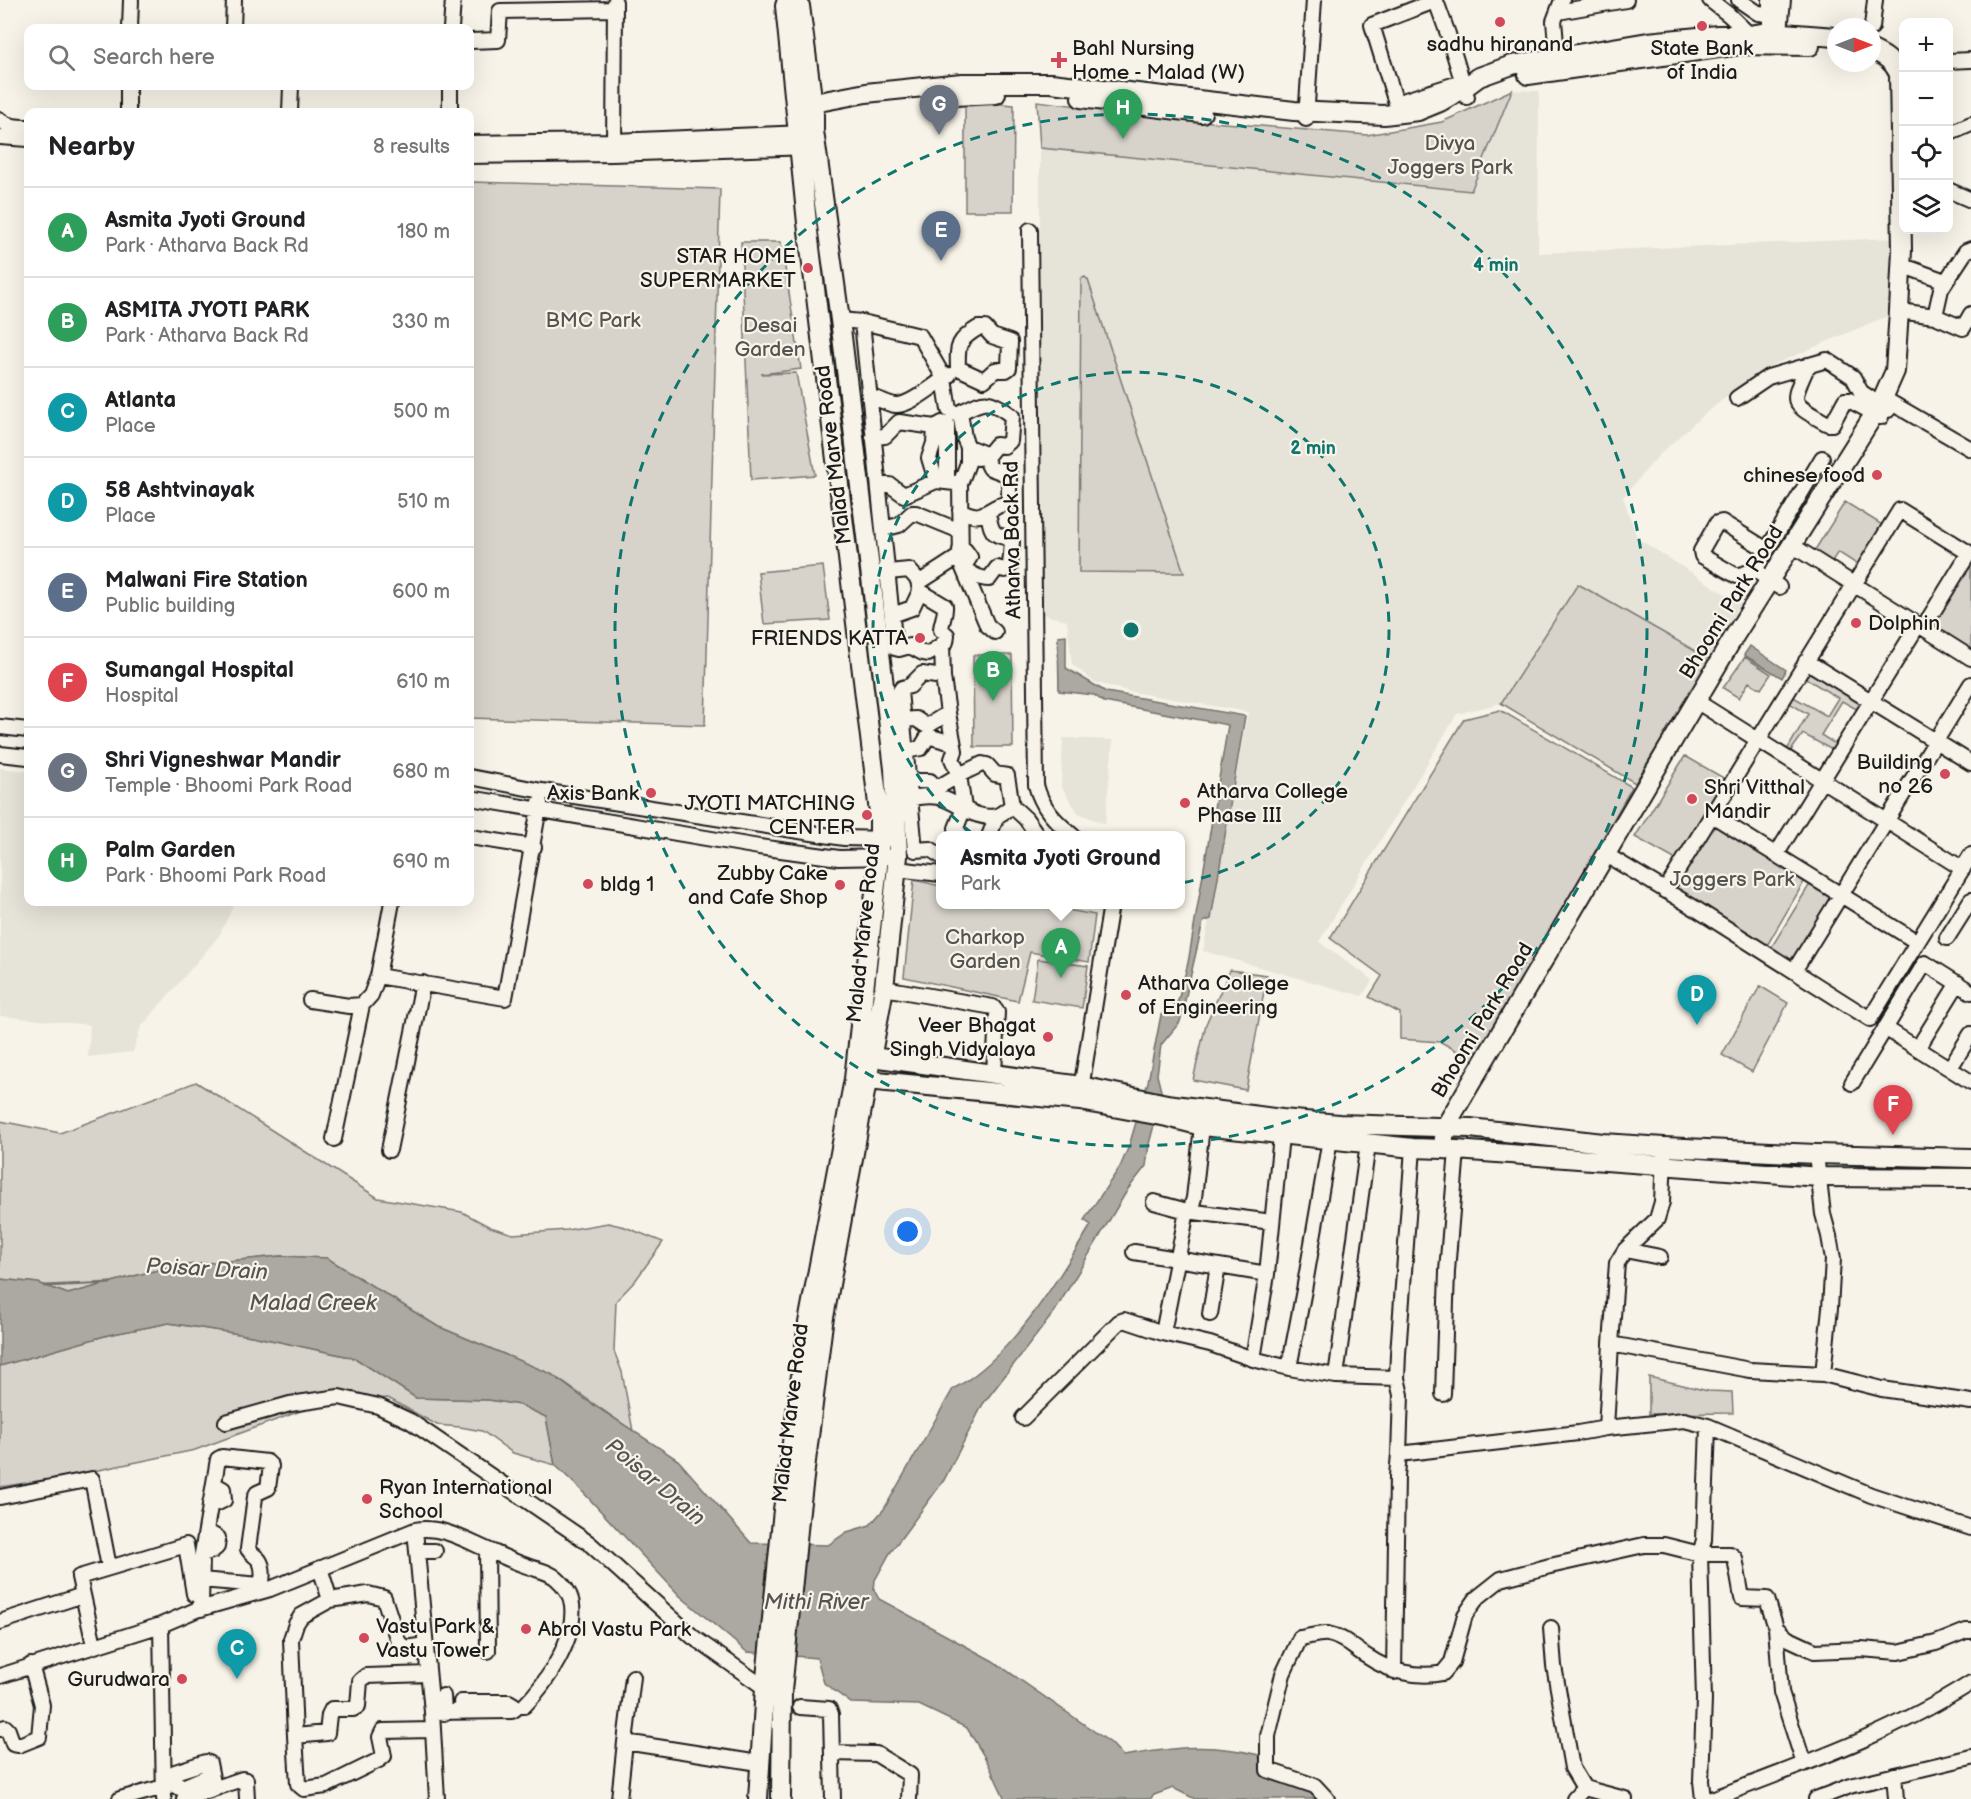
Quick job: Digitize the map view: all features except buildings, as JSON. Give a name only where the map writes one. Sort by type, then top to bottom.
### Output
[{"type":"main road","name":"Malad Marve Road","points":[[793,1],[800,6],[806,125],[807,217],[879,813],[894,852],[884,988],[864,1057]]},
{"type":"main road","points":[[806,125],[866,93],[896,95],[1008,89],[1050,89],[1117,96],[1204,107],[1273,119],[1306,115],[1351,117],[1398,112],[1426,118],[1464,89],[1491,81],[1513,70],[1740,45],[1768,31],[1827,36]]},
{"type":"main road","points":[[1768,31],[1827,46]]},
{"type":"main road","points":[[1881,44],[1898,51],[1899,56]]},
{"type":"main road","points":[[1881,54],[1899,62]]},
{"type":"main road","name":"Bhoomi Park Road","points":[[1899,72],[1901,126]]},
{"type":"main road","name":"Malad Marve Road","points":[[758,1799],[759,1763],[792,1510],[903,800],[894,769],[879,573],[826,215],[806,125]]},
{"type":"main road","name":"Bhoomi Park Road","points":[[1450,1149],[1451,1127],[1747,626],[1768,579],[1797,549],[1906,373],[1904,311],[1906,269],[1902,180]]},
{"type":"main road","points":[[807,217],[826,215]]},
{"type":"main road","name":"Bhoomi Park Road","points":[[1906,269],[1912,234]]},
{"type":"main road","points":[[818,300],[837,300]]},
{"type":"main road","points":[[864,1057],[994,1074],[1081,1093],[1202,1126],[1239,1122]]},
{"type":"main road","points":[[861,1079],[1081,1093],[1167,1104],[1239,1122],[1282,1126],[1339,1124],[1451,1127],[1603,1143],[1816,1154],[1971,1158]]},
{"type":"main road","points":[[1282,1126],[1330,1139],[1413,1148],[1820,1177],[1971,1178]]},
{"type":"main road","name":"Malad Marve Road","points":[[772,1677],[791,1707],[780,1799]]},
{"type":"main road","points":[[769,1799],[771,1735],[791,1707]]},
{"type":"street","points":[[130,0],[130,24]]},
{"type":"street","points":[[233,24],[234,0]]},
{"type":"street","points":[[451,24],[453,0]]},
{"type":"street","points":[[1306,115],[1314,0]]},
{"type":"street","points":[[1558,65],[1554,21],[1560,6],[1626,0]]},
{"type":"street","points":[[1710,0],[1768,31]]},
{"type":"street","points":[[1739,0],[1758,13],[1768,31]]},
{"type":"street","points":[[1768,31],[1783,0]]},
{"type":"street","points":[[1873,18],[1875,0]]},
{"type":"street","points":[[1432,2],[1437,4],[1464,89],[1398,112],[1372,25],[1432,2]]},
{"type":"street","points":[[474,41],[498,40],[500,11],[615,5],[614,147]]},
{"type":"street","points":[[1953,61],[1971,60]]},
{"type":"street","points":[[128,90],[128,108]]},
{"type":"street","points":[[290,108],[291,90]]},
{"type":"street","points":[[450,90],[450,108]]},
{"type":"street","points":[[0,120],[14,127],[24,127]]},
{"type":"street","points":[[1953,132],[1971,124]]},
{"type":"street","points":[[474,156],[614,147],[806,125]]},
{"type":"street","points":[[0,137],[24,139]]},
{"type":"street","points":[[474,142],[614,147]]},
{"type":"street","points":[[1953,192],[1971,200]]},
{"type":"street","name":"Atharva Back Rd","points":[[1030,230],[1036,785],[1040,801],[1067,831]]},
{"type":"street","points":[[1935,316],[1945,281],[1966,251],[1971,249]]},
{"type":"street","points":[[1906,269],[1945,281]]},
{"type":"street","points":[[1904,311],[1935,316],[1959,328],[1963,328],[1969,321]]},
{"type":"street","points":[[840,320],[862,322],[921,336],[944,378],[949,410],[961,418],[968,447],[968,463]]},
{"type":"street","points":[[862,322],[883,529],[879,573],[892,615],[895,648],[910,646],[928,654],[946,642],[947,635],[941,630],[946,613],[945,606],[919,586],[909,570],[879,573]]},
{"type":"street","points":[[958,368],[957,350],[963,337],[978,328],[985,328],[992,336],[1010,342],[1009,368],[995,370],[984,380],[984,401]]},
{"type":"street","points":[[1737,398],[1768,377],[1827,360],[1853,377],[1861,392],[1884,408],[1971,448]]},
{"type":"street","points":[[1808,365],[1795,394],[1796,402],[1805,411],[1828,424],[1832,424],[1845,400],[1848,385],[1853,377]]},
{"type":"street","points":[[869,397],[879,398],[898,406],[908,403],[958,368]]},
{"type":"street","points":[[958,368],[984,380]]},
{"type":"street","points":[[1845,400],[1884,408]]},
{"type":"street","points":[[957,414],[984,401],[1012,416],[1010,441],[1004,446],[996,445],[988,455],[968,447]]},
{"type":"street","points":[[873,437],[885,436],[899,422],[935,428],[934,443],[929,458],[948,482],[960,510],[961,558],[987,625],[995,633]]},
{"type":"street","points":[[879,485],[890,485],[904,495],[948,482],[968,463],[983,454]]},
{"type":"street","points":[[960,510],[969,515],[980,516],[998,505],[1005,505],[1009,502],[1009,475],[990,468],[983,454]]},
{"type":"street","points":[[1767,550],[1722,522],[1717,523],[1701,551],[1702,556],[1737,576],[1768,579],[1767,550],[1822,458]]},
{"type":"street","points":[[1665,891],[1900,510],[1969,553],[1871,701],[1776,855]]},
{"type":"street","points":[[883,529],[899,525],[912,513],[916,513],[960,531]]},
{"type":"street","points":[[961,558],[983,579],[989,579],[997,568],[1005,570],[1010,566],[1012,542],[1008,538],[996,535],[988,513]]},
{"type":"street","points":[[1797,549],[1971,658]]},
{"type":"street","points":[[892,615],[912,608],[923,580],[961,558]]},
{"type":"street","points":[[942,644],[943,677],[955,751],[952,759],[958,775],[964,808],[956,826],[958,831]]},
{"type":"street","points":[[923,653],[922,674],[910,686],[900,691],[908,777],[903,800],[937,796],[979,815],[997,816]]},
{"type":"street","points":[[1806,661],[1971,763]]},
{"type":"street","points":[[922,674],[943,677]]},
{"type":"street","points":[[1794,971],[1971,684]]},
{"type":"street","points":[[1701,704],[1963,868]]},
{"type":"street","points":[[902,720],[916,719],[929,725],[948,712]]},
{"type":"street","points":[[0,727],[24,730]]},
{"type":"street","points":[[905,750],[921,748],[927,738],[931,737],[953,743]]},
{"type":"street","points":[[0,754],[24,757]]},
{"type":"street","points":[[908,777],[915,781],[930,781],[937,788],[958,775],[982,764],[987,765],[995,774],[1007,776],[1012,806],[1034,831]]},
{"type":"street","points":[[474,778],[542,791],[844,837],[894,852],[916,871],[936,873]]},
{"type":"street","points":[[378,976],[506,998],[542,791]]},
{"type":"street","points":[[572,816],[576,796]]},
{"type":"street","points":[[474,799],[839,858],[930,849],[936,853]]},
{"type":"street","points":[[630,825],[633,805]]},
{"type":"street","points":[[991,831],[997,816],[1012,806]]},
{"type":"street","points":[[1712,815],[1917,942]]},
{"type":"street","points":[[474,838],[534,846]]},
{"type":"street","points":[[894,852],[916,871]]},
{"type":"street","points":[[1610,857],[1870,1019],[1971,855]]},
{"type":"street","points":[[1947,938],[1971,900]]},
{"type":"street","points":[[334,1139],[362,1005],[371,995],[378,976],[391,906]]},
{"type":"street","points":[[1081,1093],[1110,909]]},
{"type":"street","points":[[1852,1083],[1925,963],[1971,992]]},
{"type":"street","points":[[389,1150],[423,983]]},
{"type":"street","points":[[1918,1048],[1958,983]]},
{"type":"street","points":[[884,988],[993,1007],[997,1012],[994,1074]]},
{"type":"street","points":[[310,1000],[349,1006],[362,1005]]},
{"type":"street","points":[[1886,1028],[1971,1082]]},
{"type":"street","points":[[1950,1068],[1971,1034]]},
{"type":"street","points":[[1163,1333],[1187,1211],[1191,1208],[1194,1198],[1202,1126]]},
{"type":"street","points":[[1253,1359],[1268,1274],[1282,1126]]},
{"type":"street","points":[[1288,1368],[1330,1139]]},
{"type":"street","points":[[1336,1376],[1368,1144]]},
{"type":"street","points":[[1606,1428],[1617,1263],[1657,1219],[1662,1202],[1664,1146]]},
{"type":"street","points":[[1394,1672],[1397,1476],[1401,1395],[1397,1378],[1413,1148]]},
{"type":"street","points":[[1443,1394],[1450,1149]]},
{"type":"street","points":[[1816,1154],[1823,1214],[1833,1259],[1823,1374]]},
{"type":"street","points":[[1154,1202],[1187,1211],[1272,1222]]},
{"type":"street","points":[[1134,1252],[1268,1274]]},
{"type":"street","points":[[1623,1254],[1658,1259]]},
{"type":"street","points":[[1210,1314],[1218,1266]]},
{"type":"street","points":[[1023,1418],[1119,1322],[1124,1320],[1288,1368],[1336,1376],[1397,1378]]},
{"type":"street","points":[[1611,1344],[1750,1370],[1823,1374],[1882,1389],[1971,1402]]},
{"type":"street","points":[[226,1422],[290,1404],[339,1397],[378,1406],[410,1421],[589,1544],[693,1637],[772,1677]]},
{"type":"street","points":[[1399,1454],[1684,1420],[1708,1426],[1871,1495],[1971,1528]]},
{"type":"street","points":[[1703,1799],[1701,1781],[1704,1700],[1700,1554],[1704,1540],[1708,1426]]},
{"type":"street","points":[[199,1610],[201,1554],[218,1459],[222,1457],[267,1462],[271,1466],[268,1488],[257,1493],[255,1497],[248,1549],[258,1558],[262,1567],[261,1588]]},
{"type":"street","points":[[0,1497],[92,1479],[109,1567]]},
{"type":"street","points":[[0,1676],[161,1625],[320,1568],[415,1530],[427,1528],[450,1533],[526,1566],[548,1572],[568,1591],[572,1604],[572,1622],[566,1643],[555,1667],[536,1694],[524,1706]]},
{"type":"street","points":[[415,1530],[428,1674],[440,1696],[438,1713],[432,1730],[437,1799]]},
{"type":"street","points":[[94,1645],[79,1576],[186,1545],[199,1610]]},
{"type":"street","points":[[1327,1799],[1315,1786],[1268,1770],[1268,1736],[1283,1674],[1300,1638],[1327,1634],[1350,1643],[1367,1657],[1394,1672],[1432,1676],[1443,1673],[1452,1662],[1465,1615],[1477,1598],[1501,1579],[1644,1545],[1664,1545],[1700,1554],[1730,1554],[1735,1558],[1742,1598],[1767,1599],[1776,1628],[1781,1692],[1804,1764]]},
{"type":"street","points":[[487,1550],[488,1651]]},
{"type":"street","points":[[417,1551],[435,1551]]},
{"type":"street","points":[[320,1568],[330,1600]]},
{"type":"street","points":[[200,1580],[261,1588]]},
{"type":"street","points":[[0,1622],[83,1594]]},
{"type":"street","points":[[426,1645],[404,1648],[398,1641],[384,1598],[368,1594],[330,1600],[301,1616],[291,1640],[298,1784],[304,1789],[326,1786],[379,1760],[384,1756],[380,1737],[383,1731],[432,1730]]},
{"type":"street","points":[[161,1625],[171,1793]]},
{"type":"street","points":[[1551,1628],[1554,1666],[1572,1768],[1584,1788],[1624,1799]]},
{"type":"street","points":[[1776,1628],[1787,1638],[1800,1645],[1815,1651],[1831,1652],[1861,1649],[1898,1652],[1971,1631]]},
{"type":"street","points":[[0,1729],[5,1727],[8,1730],[13,1744],[19,1745],[39,1737],[42,1705],[31,1665]]},
{"type":"street","points":[[295,1736],[327,1733],[332,1709],[353,1709],[358,1706],[360,1680],[366,1676],[428,1674]]},
{"type":"street","points":[[619,1799],[633,1677]]},
{"type":"street","points":[[1712,1799],[1886,1730],[1938,1704],[1971,1683]]},
{"type":"street","points":[[438,1713],[512,1711],[515,1709],[509,1702],[461,1702]]},
{"type":"street","points":[[791,1707],[829,1708],[833,1799]]},
{"type":"street","points":[[626,1742],[759,1763]]},
{"type":"street","points":[[832,1753],[876,1754],[899,1767],[910,1775],[909,1799]]},
{"type":"street","points":[[1816,1799],[1850,1786],[1971,1757]]},
{"type":"street","points":[[171,1793],[175,1772],[206,1762],[209,1763],[213,1782]]},
{"type":"street","points":[[1894,1775],[1896,1799]]},
{"type":"street","points":[[120,1799],[171,1793],[213,1782],[242,1779],[246,1780],[247,1799]]},
{"type":"street","points":[[1574,1799],[1584,1788]]},
{"type":"shaded area","points":[[1512,90],[1539,91],[1538,253],[1895,238],[1892,314],[1761,370],[1702,416],[1659,455],[1623,497],[1637,538],[1744,606],[1711,660],[1578,584],[1501,703],[1457,714],[1319,942],[1373,980],[1362,996],[1203,951],[1248,712],[1127,691],[1094,682],[1072,664],[1067,621],[1039,613],[1040,148],[1471,191]]},
{"type":"shaded area","points":[[1063,738],[1113,740],[1105,824],[1078,813],[1061,786]]},
{"type":"shaded area","points":[[0,768],[24,771],[24,906],[233,906],[219,936],[141,1027],[133,1052],[88,1057],[90,1025],[0,1016]]},
{"type":"green space","name":"Divya Joggers Park","points":[[1512,90],[1471,191],[1040,148],[1037,101],[1212,122],[1367,135],[1442,122]]},
{"type":"green space","points":[[965,101],[1014,105],[1013,211],[965,211]]},
{"type":"green space","name":"BMC Park","points":[[474,182],[720,189],[705,725],[474,718]]},
{"type":"green space","name":"Desai Garden","points":[[741,242],[781,242],[801,369],[761,374],[796,373],[815,475],[751,480]]},
{"type":"green space","points":[[1085,277],[1088,280],[1184,573],[1079,572],[1081,279]]},
{"type":"green space","points":[[1845,502],[1884,526],[1858,565],[1838,552],[1830,564],[1813,553]]},
{"type":"green space","points":[[1971,558],[1971,654],[1923,628]]},
{"type":"green space","points":[[823,566],[830,620],[764,624],[758,572]]},
{"type":"green space","points":[[1578,584],[1711,660],[1635,783],[1501,703]]},
{"type":"green space","points":[[973,655],[1012,655],[1013,747],[974,747]]},
{"type":"green space","points":[[1745,657],[1771,674],[1761,689],[1749,682],[1739,698],[1723,688]]},
{"type":"green space","points":[[1807,667],[1865,702],[1860,711],[1842,701],[1821,735],[1837,745],[1834,751],[1803,734],[1790,752],[1787,750],[1808,714],[1786,701],[1790,695],[1827,716],[1838,698],[1802,676]]},
{"type":"green space","points":[[1500,710],[1632,787],[1475,1061],[1441,1042],[1400,1039],[1400,1013],[1369,997],[1382,976],[1330,938],[1464,719]]},
{"type":"green space","points":[[1685,756],[1727,780],[1676,860],[1635,837]]},
{"type":"green space","name":"Joggers Park","points":[[1714,816],[1808,875],[1765,949],[1668,892]]},
{"type":"green space","name":"Charkop Garden","points":[[914,880],[936,885],[936,909],[1063,909],[1095,915],[1089,962],[1030,952],[1018,1001],[904,977]]},
{"type":"green space","points":[[1810,884],[1832,897],[1794,963],[1771,948]]},
{"type":"green space","points":[[1038,959],[1088,966],[1082,1008],[1032,1000]]},
{"type":"green space","points":[[1230,970],[1267,975],[1246,1090],[1193,1080],[1206,1024]]},
{"type":"green space","points":[[1760,986],[1788,1003],[1752,1072],[1722,1055]]},
{"type":"green space","points":[[196,1082],[378,1198],[462,1212],[490,1227],[513,1234],[567,1230],[608,1223],[663,1242],[635,1281],[616,1301],[614,1351],[622,1372],[633,1431],[551,1374],[437,1326],[327,1258],[280,1256],[187,1265],[149,1272],[68,1294],[38,1283],[0,1279],[0,1121],[60,1133]]},
{"type":"green space","points":[[169,1323],[252,1336],[355,1358],[416,1398],[489,1400],[520,1405],[546,1417],[555,1465],[513,1453],[482,1431],[437,1425],[388,1398],[325,1402],[195,1450],[70,1476],[0,1487],[0,1366],[108,1335]]},
{"type":"green space","points":[[1649,1377],[1708,1391],[1732,1392],[1733,1413],[1649,1414]]},
{"type":"water","name":"Mithi River","points":[[1066,635],[1066,668],[1106,692],[1245,716],[1211,919],[1203,922],[1180,1022],[1161,1045],[1157,1075],[1162,1095],[1149,1144],[1146,1166],[1128,1189],[1055,1311],[983,1404],[944,1480],[890,1553],[875,1580],[874,1590],[879,1599],[993,1661],[1111,1743],[1123,1756],[1207,1747],[1241,1751],[1259,1755],[1262,1773],[1273,1779],[1282,1774],[1309,1787],[1317,1799],[1195,1799],[1173,1788],[1154,1795],[1150,1799],[1005,1799],[987,1761],[967,1728],[919,1705],[851,1703],[824,1683],[817,1658],[747,1652],[680,1596],[555,1465],[546,1417],[520,1405],[489,1400],[416,1398],[355,1358],[252,1336],[169,1323],[108,1335],[0,1366],[0,1279],[38,1283],[68,1294],[149,1272],[187,1265],[280,1256],[327,1258],[437,1326],[551,1374],[586,1400],[678,1460],[751,1543],[828,1545],[847,1532],[870,1525],[884,1509],[953,1389],[994,1358],[1013,1338],[1048,1293],[1091,1225],[1084,1220],[1120,1167],[1129,1146],[1148,1082],[1161,1015],[1178,1001],[1188,963],[1228,725],[1104,702],[1094,695],[1059,691],[1058,636]]},
{"type":"water","points":[[1750,646],[1786,670],[1782,678],[1744,655]]},
{"type":"waterway","name":"Poisar Drain","points":[[45,1286],[110,1283]]},
{"type":"place","name":"sadhu hiranand","points":[[1500,22]]},
{"type":"place","name":"State Bank of India","points":[[1702,26]]},
{"type":"place","name":"Bahl Nursing Home - Malad (W)","points":[[1059,60]]},
{"type":"place","name":"Shri Vigneshwar Mandir","points":[[939,135]]},
{"type":"place","name":"Palm Garden","points":[[1123,139]]},
{"type":"place","name":"Malwani Fire Station","points":[[941,261]]},
{"type":"place","name":"STAR HOME SUPERMARKET","points":[[808,268]]},
{"type":"place","name":"chinese food","points":[[1877,475]]},
{"type":"place","name":"Dolphin","points":[[1856,623]]},
{"type":"place","name":"FRIENDS KATTA","points":[[920,638]]},
{"type":"place","name":"ASMITA JYOTI PARK","points":[[993,701]]},
{"type":"place","name":"Building no 26","points":[[1945,774]]},
{"type":"place","name":"Axis Bank","points":[[651,793]]},
{"type":"place","name":"Shri Vitthal Mandir","points":[[1692,799]]},
{"type":"place","name":"Atharva College Phase III","points":[[1185,803]]},
{"type":"place","name":"JYOTI MATCHING CENTER","points":[[867,815]]},
{"type":"place","name":"bldg 1","points":[[588,884]]},
{"type":"place","name":"Zubby Cake and Cafe Shop","points":[[840,885]]},
{"type":"place","name":"Asmita Jyoti Ground","points":[[1061,978]]},
{"type":"place","name":"Atharva College of Engineering","points":[[1126,995]]},
{"type":"place","name":"58 Ashtvinayak","points":[[1697,1025]]},
{"type":"place","name":"Veer Bhagat Singh Vidyalaya","points":[[1048,1037]]},
{"type":"place","name":"Sumangal Hospital","points":[[1893,1135]]},
{"type":"place","name":"Ryan International School","points":[[367,1499]]},
{"type":"place","name":"Abrol Vastu Park","points":[[526,1629]]},
{"type":"place","name":"Vastu Park & Vastu Tower","points":[[364,1638]]},
{"type":"place","name":"Gurudwara","points":[[182,1679]]},
{"type":"place","name":"Atlanta","points":[[237,1679]]},
{"type":"water label","name":"Malad Creek","points":[[313,1302]]}]
